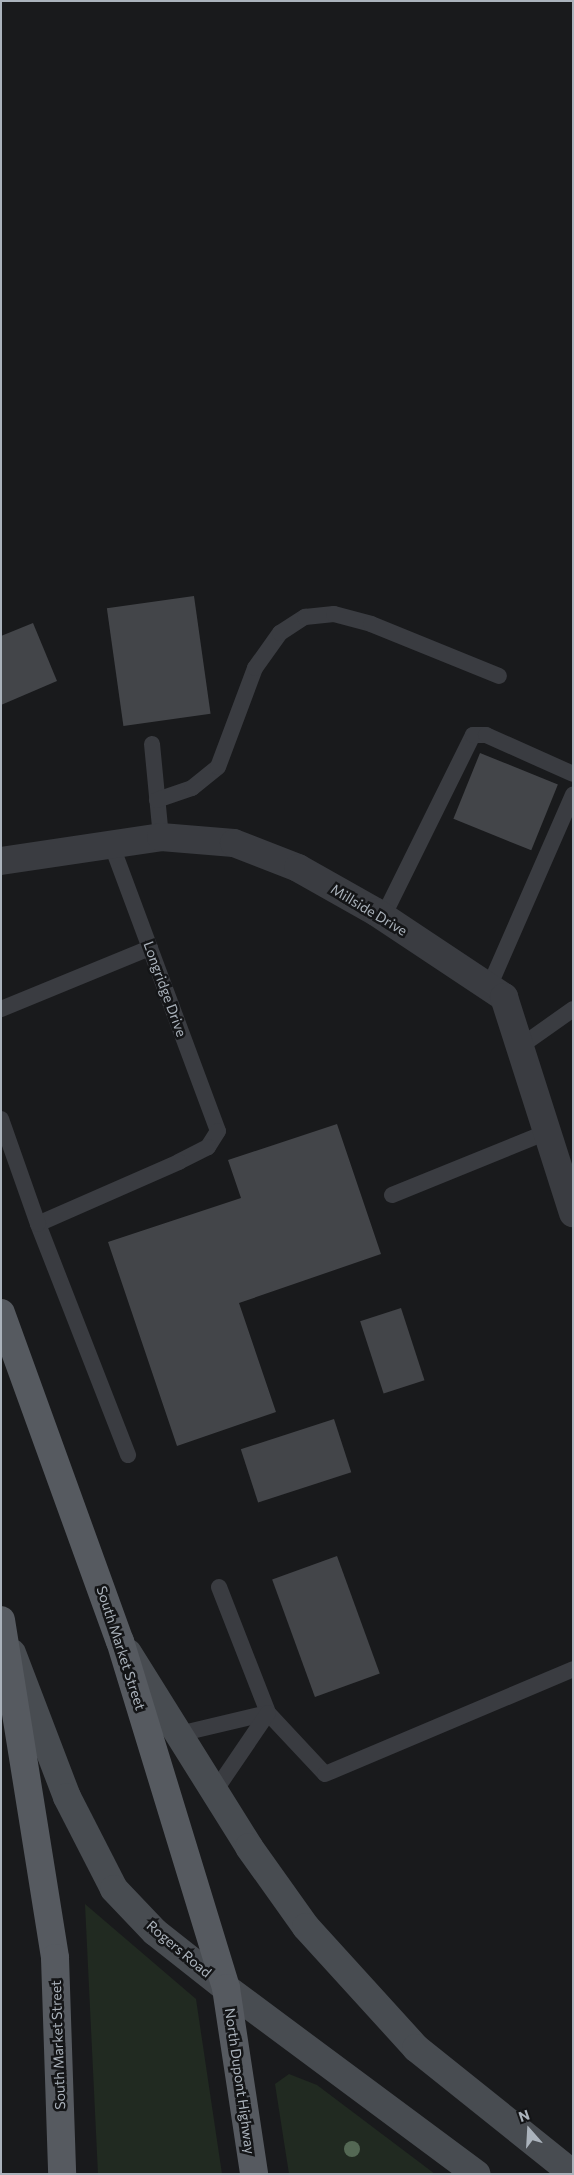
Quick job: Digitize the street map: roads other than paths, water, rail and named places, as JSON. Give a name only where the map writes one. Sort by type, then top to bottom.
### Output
[{"type":"main road","name":"South Market Street","points":[[1,1313],[120,1640],[226,1988]]},
{"type":"main road","name":"South Market Street","points":[[2,1624],[55,1958],[62,2174]]},
{"type":"main road","name":"North Dupont Highway","points":[[226,1988],[254,2174]]},
{"type":"street","name":"Millside Drive","points":[[1,861],[112,846],[162,837],[234,843],[298,868],[383,917],[504,998],[545,1133],[573,1213]]},
{"type":"street","name":"Rogers Road","points":[[2,1624],[67,1797],[114,1889],[155,1932],[226,1988],[476,2174]]},
{"type":"street","points":[[120,1640],[215,1792],[306,1927],[416,2048],[572,2174]]},
{"type":"lane","points":[[157,800],[192,788],[218,767],[255,668],[280,633],[305,617],[334,614],[371,624],[499,676]]},
{"type":"lane","points":[[383,917],[473,735],[486,735],[573,774]]},
{"type":"lane","points":[[152,744],[162,837]]},
{"type":"lane","points":[[489,988],[573,794]]},
{"type":"lane","name":"Longridge Drive","points":[[38,1224],[208,1147],[218,1131],[112,846]]},
{"type":"lane","points":[[1,1009],[150,948]]},
{"type":"lane","points":[[518,1048],[573,1009]]},
{"type":"lane","points":[[1,1119],[38,1224],[128,1455]]},
{"type":"lane","points":[[392,1195],[545,1133]]},
{"type":"lane","points":[[219,1587],[268,1713],[325,1774],[573,1669]]},
{"type":"lane","points":[[179,1734],[268,1713]]},
{"type":"lane","points":[[215,1792],[268,1713]]}]
